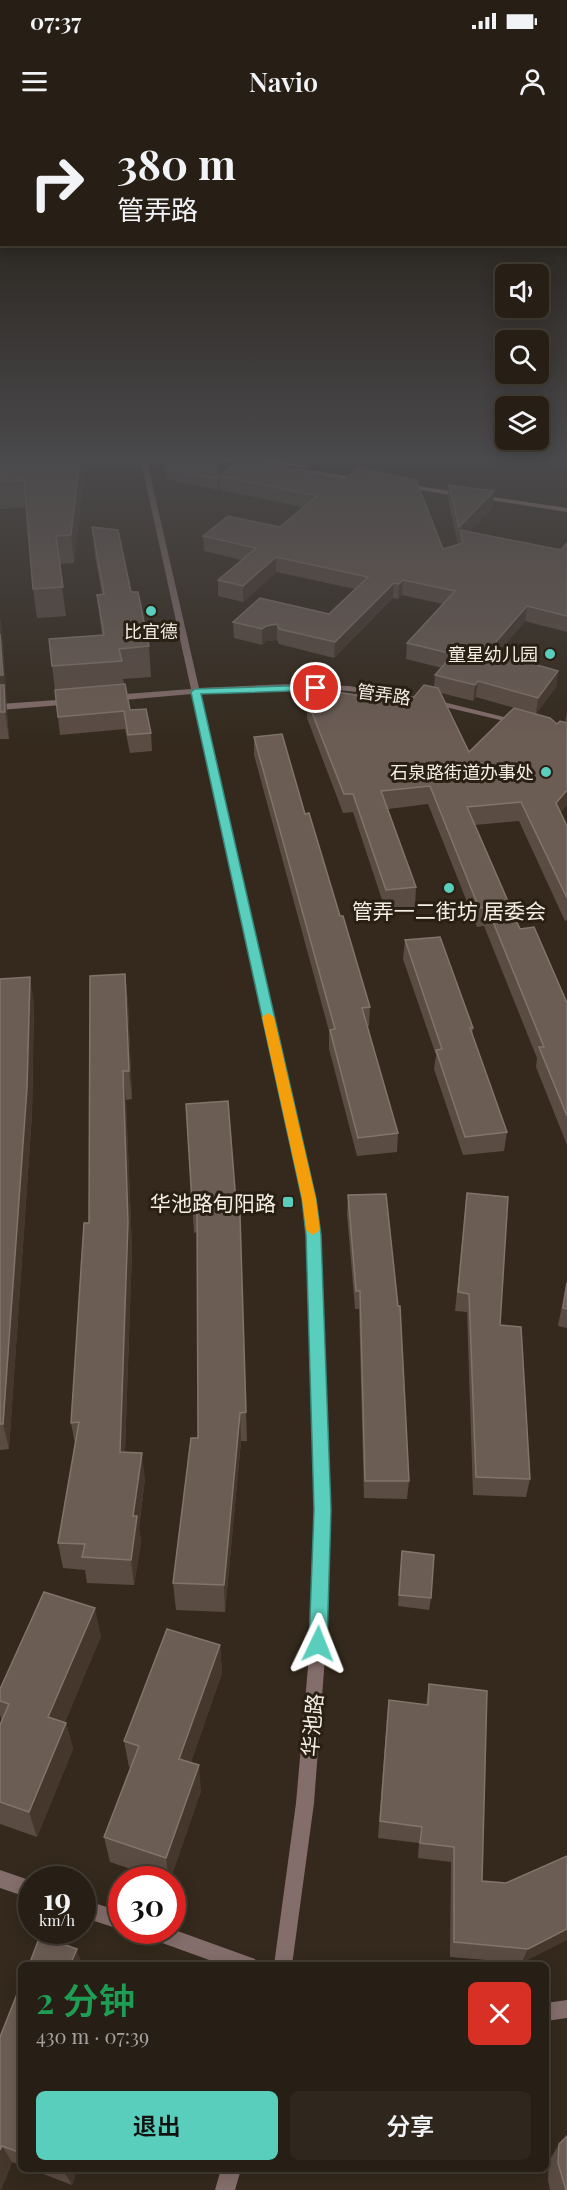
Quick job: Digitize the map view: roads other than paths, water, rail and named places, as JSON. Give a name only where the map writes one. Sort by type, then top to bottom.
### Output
[{"type":"street","name":"华池路","points":[[164,554],[309,1199],[313,1235],[322,1510],[318,1644],[305,1803],[283,1962]]},
{"type":"street","name":"管弄路","points":[[103,699],[288,688],[347,689],[440,702],[530,725]]},
{"type":"street","points":[[0,707],[80,701]]},
{"type":"street","points":[[0,1879],[18,1885]]},
{"type":"street","points":[[186,1943],[240,1962]]},
{"type":"street","points":[[549,2012],[567,2009]]},
{"type":"street","points":[[225,2190],[230,2172]]},
{"type":"place","name":"比宜德","points":[[151,611]]},
{"type":"place","name":"童星幼儿园","points":[[550,654]]},
{"type":"place","name":"石泉路街道办事处","points":[[546,772]]},
{"type":"place","name":"管弄一二街坊 居委会","points":[[449,888]]},
{"type":"place","name":"华池路旬阳路","points":[[288,1202]]}]
